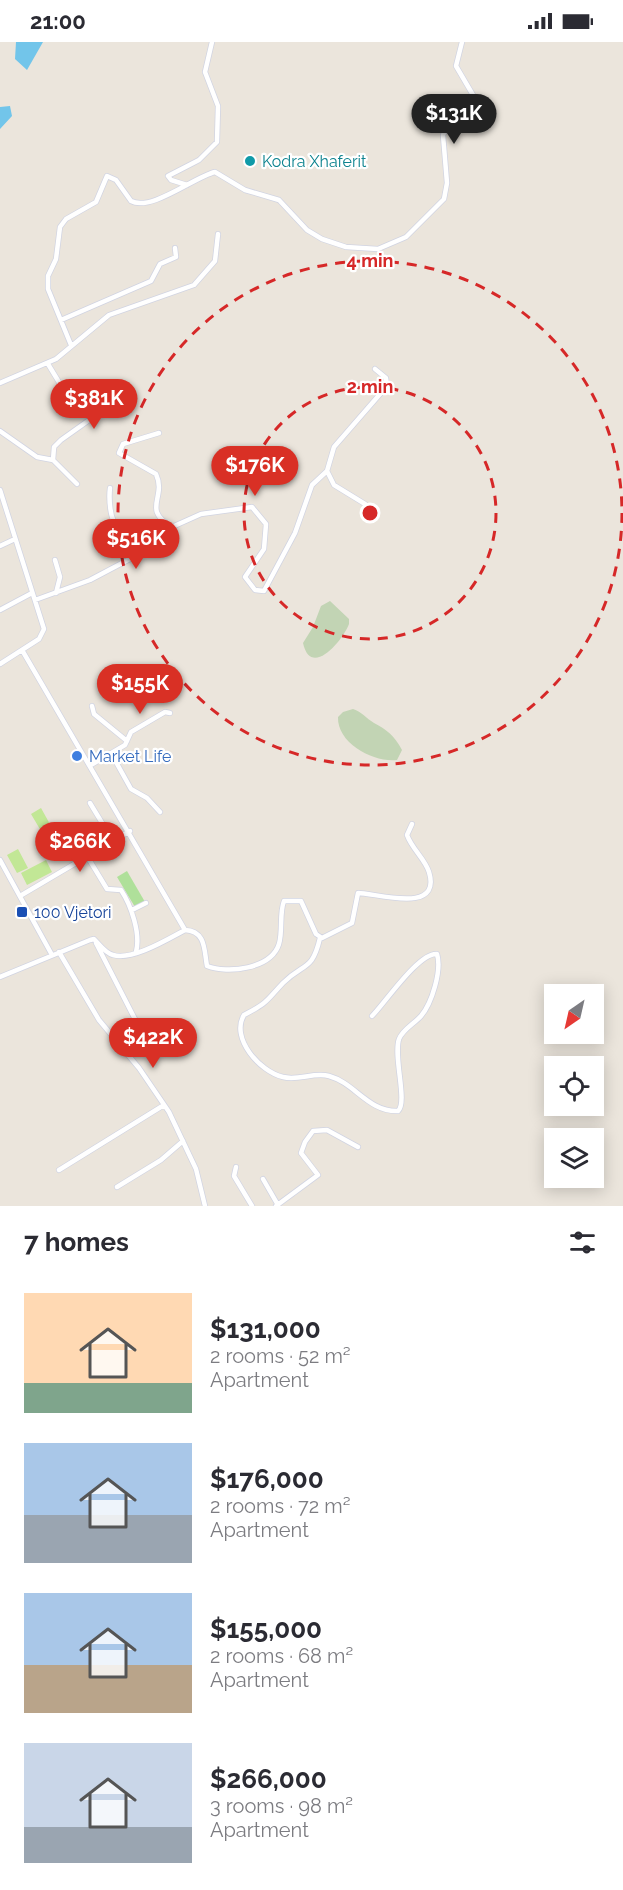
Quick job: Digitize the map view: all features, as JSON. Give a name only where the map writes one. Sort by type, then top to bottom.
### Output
[{"type":"street","points":[[187,185],[171,180],[168,176],[199,160],[217,142],[218,106],[205,72],[212,42]]},
{"type":"street","points":[[72,345],[48,282],[56,259],[60,227],[66,219],[96,202],[104,177],[110,176],[116,180],[135,203],[145,202],[215,172],[245,190],[279,200],[312,233],[335,244],[367,249],[391,245],[411,233],[444,199],[447,183],[443,135],[449,123],[468,109],[474,98],[456,69],[462,42]]},
{"type":"street","points":[[0,383],[48,364],[118,310],[162,298],[194,285],[215,261],[218,234]]},
{"type":"street","points":[[62,320],[151,281],[160,264],[176,257],[176,248]]},
{"type":"street","points":[[48,364],[68,397]]},
{"type":"street","points":[[35,600],[90,580],[143,552],[172,526],[211,511],[248,507],[256,510],[266,524],[266,545],[245,577],[252,587],[261,592],[266,589],[295,533],[312,485],[327,471],[334,447],[387,386],[386,378],[375,369]]},
{"type":"street","points":[[53,459],[54,447],[61,440],[99,413],[132,402]]},
{"type":"street","points":[[0,431],[37,457],[53,459],[77,484]]},
{"type":"street","points":[[159,434],[123,444],[119,453],[156,474],[159,484],[156,511],[161,519],[172,526]]},
{"type":"street","points":[[327,471],[334,485],[365,504]]},
{"type":"street","points":[[110,488],[108,498],[115,523],[119,526],[134,528],[143,552]]},
{"type":"street","points":[[0,490],[44,633],[0,664]]},
{"type":"street","points":[[0,546],[15,539]]},
{"type":"street","points":[[55,560],[60,577],[56,593]]},
{"type":"street","points":[[0,610],[32,593]]},
{"type":"street","points":[[22,650],[130,831],[185,930]]},
{"type":"street","points":[[92,706],[94,714],[127,741]]},
{"type":"street","points":[[91,765],[127,741],[130,732],[165,712],[170,713]]},
{"type":"street","points":[[111,753],[131,789],[147,798],[160,812]]},
{"type":"street","points":[[90,803],[113,841]]},
{"type":"street","points":[[320,938],[325,938],[352,924],[358,893],[407,899],[418,898],[426,892],[430,874],[407,835],[412,824]]},
{"type":"street","points":[[20,896],[130,831]]},
{"type":"street","points":[[87,856],[107,889],[121,890],[132,910],[132,921],[138,938],[136,952]]},
{"type":"street","points":[[0,860],[52,955]]},
{"type":"street","points":[[94,939],[113,955],[136,952],[155,946],[185,930],[191,930],[202,940],[207,966],[239,968],[251,966],[265,960],[278,948],[282,931],[283,904],[298,900],[306,908],[320,938],[314,957],[307,968],[282,984],[268,1003],[244,1015],[239,1029],[246,1047],[276,1075],[286,1078],[314,1075],[332,1077],[374,1106],[398,1111],[403,1101],[397,1066],[399,1039],[429,1005],[438,965],[438,954],[432,954],[426,958],[399,982],[372,1016]]},
{"type":"street","points":[[132,910],[146,903]]},
{"type":"street","points":[[0,976],[94,939]]},
{"type":"street","points":[[94,939],[134,1020],[138,1025],[153,1022]]},
{"type":"street","points":[[59,952],[99,1020],[137,1065],[164,1105],[196,1169],[205,1206]]},
{"type":"street","points":[[59,1170],[164,1105]]},
{"type":"street","points":[[263,1179],[278,1206],[318,1175],[301,1153],[304,1142],[313,1131],[327,1130],[358,1148]]},
{"type":"street","points":[[117,1187],[160,1160],[183,1141]]},
{"type":"street","points":[[236,1167],[234,1176],[252,1206]]},
{"type":"green space","points":[[330,601],[349,619],[349,624],[334,647],[319,657],[313,657],[307,653],[303,643],[313,627],[321,606]]},
{"type":"green space","points":[[353,709],[393,737],[402,750],[397,760],[368,755],[350,743],[339,727],[338,717],[343,712]]},
{"type":"green space","points":[[41,808],[51,826],[41,831],[31,814]]},
{"type":"green space","points":[[18,849],[28,868],[17,873],[7,855]]},
{"type":"green space","points":[[46,860],[52,872],[27,885],[21,873]]},
{"type":"green space","points":[[127,871],[145,902],[135,907],[117,877]]},
{"type":"water","points":[[16,42],[43,42],[27,70],[15,59]]},
{"type":"water","points":[[10,106],[12,116],[0,129],[0,107]]},
{"type":"place","name":"Kodra Xhaferit","points":[[250,161]]},
{"type":"place","name":"Market Life","points":[[77,756]]},
{"type":"place","name":"100 Vjetori","points":[[22,912]]}]
